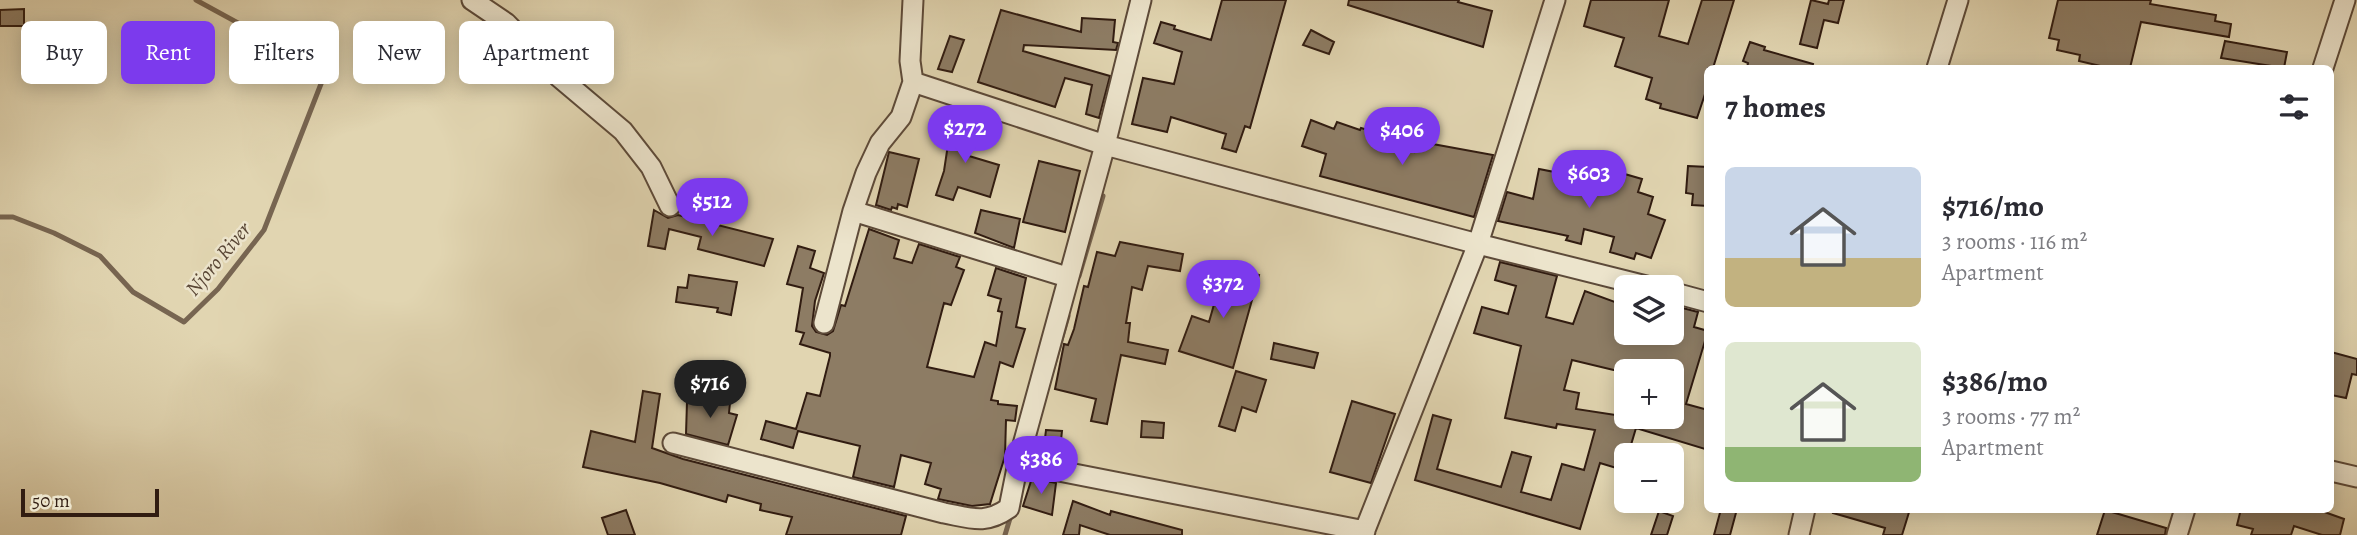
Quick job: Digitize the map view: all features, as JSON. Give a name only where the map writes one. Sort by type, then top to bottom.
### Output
[{"type":"street","points":[[472,0],[506,23],[559,77],[623,131],[651,167],[670,206]]},
{"type":"street","points":[[824,323],[853,211],[880,143],[901,117],[913,82],[910,61],[913,0]]},
{"type":"street","points":[[673,443],[974,519],[993,519],[1009,508],[1018,463],[1105,145],[1141,0]]},
{"type":"street","points":[[1018,463],[1364,533],[1478,244],[1555,0]]},
{"type":"street","points":[[1938,65],[1958,0]]},
{"type":"street","points":[[2324,65],[2345,0]]},
{"type":"street","points":[[913,82],[1105,145],[1614,278]]},
{"type":"street","points":[[853,211],[1067,277]]},
{"type":"street","points":[[1684,296],[1704,301]]},
{"type":"street","points":[[2334,472],[2357,477]]},
{"type":"street","points":[[1798,535],[1804,513]]},
{"type":"street","points":[[2178,535],[2184,513]]},
{"type":"building","points":[[1222,0],[1286,0],[1250,128],[1245,126],[1236,152],[1222,148],[1226,134],[1171,117],[1167,132],[1132,124],[1143,78],[1174,84],[1182,52],[1154,43],[1161,22],[1175,26],[1174,29],[1211,40]]},
{"type":"building","points":[[1349,0],[1459,0],[1458,2],[1492,11],[1483,47],[1348,5]]},
{"type":"building","points":[[1591,0],[1669,0],[1659,36],[1688,44],[1702,0],[1734,0],[1714,65],[1704,65],[1704,97],[1697,118],[1660,108],[1661,104],[1646,99],[1652,78],[1615,66],[1624,38],[1584,26]]},
{"type":"building","points":[[1811,0],[1828,4],[1829,0],[1844,0],[1838,23],[1824,20],[1817,48],[1800,44]]},
{"type":"building","points":[[2058,0],[2151,0],[2150,4],[2216,15],[2215,21],[2231,24],[2229,37],[2141,22],[2131,65],[2096,65],[2079,61],[2080,55],[2057,50],[2059,40],[2049,38]]},
{"type":"building","points":[[24,9],[21,26],[0,26],[0,10]]},
{"type":"building","points":[[1001,10],[1081,32],[1082,18],[1115,20],[1113,42],[1118,43],[1116,50],[1024,45],[1023,51],[1110,76],[1099,118],[1086,114],[1092,85],[1065,78],[1055,107],[978,82]]},
{"type":"building","points":[[1311,30],[1334,42],[1329,54],[1303,45]]},
{"type":"building","points":[[950,36],[964,40],[952,72],[938,69]]},
{"type":"building","points":[[2225,41],[2287,52],[2285,65],[2265,65],[2221,58]]},
{"type":"building","points":[[1750,42],[1765,47],[1764,50],[1813,64],[1748,65],[1743,61]]},
{"type":"building","points":[[952,118],[975,124],[969,156],[999,165],[990,197],[958,187],[953,200],[936,195],[944,171]]},
{"type":"building","points":[[1311,120],[1334,129],[1337,122],[1381,134],[1378,141],[1414,152],[1416,141],[1493,155],[1474,217],[1320,176],[1326,154],[1302,146]]},
{"type":"building","points":[[889,152],[919,159],[907,207],[898,204],[897,209],[892,207],[891,210],[876,205]]},
{"type":"building","points":[[1039,161],[1080,171],[1065,232],[1023,222]]},
{"type":"building","points":[[1590,164],[1642,179],[1638,192],[1653,197],[1648,214],[1665,220],[1651,258],[1636,253],[1634,259],[1610,252],[1614,237],[1584,229],[1581,244],[1566,240],[1568,236],[1498,221],[1507,192],[1533,199],[1539,169],[1585,178]]},
{"type":"building","points":[[1688,166],[1704,167],[1704,206],[1692,205],[1693,194],[1686,193]]},
{"type":"building","points":[[654,210],[668,218],[678,215],[773,239],[764,266],[698,249],[701,237],[669,229],[665,249],[648,246]]},
{"type":"building","points":[[981,210],[1020,219],[1014,248],[975,233]]},
{"type":"building","points":[[869,229],[899,240],[894,258],[912,263],[919,244],[960,257],[956,267],[964,270],[951,305],[944,303],[927,367],[974,377],[985,342],[996,346],[1002,312],[998,311],[1001,299],[988,295],[996,268],[1026,278],[1016,327],[1025,329],[1013,367],[1000,362],[991,400],[998,401],[998,404],[1017,406],[1015,421],[1006,420],[1005,456],[990,504],[972,506],[938,499],[941,489],[925,484],[931,463],[901,455],[894,487],[853,477],[860,446],[798,431],[793,448],[761,439],[766,421],[796,429],[807,393],[820,396],[830,356],[830,353],[800,344],[804,333],[796,331],[803,288],[787,284],[798,246],[815,251],[810,268],[824,273],[815,301],[812,326],[816,332],[827,335],[833,331],[841,305],[845,306]]},
{"type":"building","points":[[1120,242],[1183,254],[1180,271],[1148,266],[1142,290],[1132,287],[1126,323],[1130,323],[1128,342],[1168,350],[1165,364],[1121,355],[1107,424],[1091,421],[1096,399],[1055,389],[1064,344],[1068,345],[1074,329],[1084,286],[1088,287],[1097,252],[1115,256]]},
{"type":"building","points":[[1500,262],[1557,276],[1546,317],[1573,324],[1585,291],[1614,302],[1614,345],[1684,345],[1684,308],[1698,312],[1694,327],[1704,330],[1704,344],[1686,404],[1704,409],[1704,449],[1639,429],[1684,429],[1684,359],[1614,359],[1614,370],[1572,360],[1564,390],[1579,393],[1576,409],[1614,415],[1614,429],[1636,429],[1632,443],[1614,443],[1614,467],[1600,463],[1580,529],[1415,480],[1433,415],[1451,420],[1437,469],[1501,487],[1512,452],[1531,457],[1521,492],[1551,500],[1562,464],[1584,470],[1595,430],[1557,424],[1556,428],[1505,418],[1521,346],[1474,333],[1482,307],[1508,314],[1516,286],[1495,280]]},
{"type":"building","points":[[1225,266],[1259,275],[1233,368],[1179,351],[1192,316],[1209,322]]},
{"type":"building","points":[[689,275],[737,282],[731,315],[717,312],[718,308],[676,302],[678,287],[687,288]]},
{"type":"building","points":[[1274,343],[1318,353],[1314,368],[1271,359]]},
{"type":"building","points":[[2334,353],[2357,359],[2357,375],[2352,374],[2346,398],[2334,396]]},
{"type":"building","points":[[1236,371],[1266,380],[1256,412],[1242,407],[1235,431],[1219,426]]},
{"type":"building","points":[[643,391],[660,394],[652,448],[683,459],[906,516],[901,535],[786,535],[792,517],[760,510],[761,504],[728,495],[726,502],[660,483],[583,467],[591,431],[635,442]]},
{"type":"building","points":[[703,394],[705,400],[730,403],[729,413],[737,415],[728,445],[686,434],[687,402]]},
{"type":"building","points":[[1352,401],[1395,414],[1371,483],[1330,472]]},
{"type":"building","points":[[1142,421],[1164,423],[1163,438],[1141,437]]},
{"type":"building","points":[[1046,430],[1062,431],[1059,458],[1043,455]]},
{"type":"building","points":[[1032,478],[1056,483],[1052,515],[1023,506]]},
{"type":"building","points":[[1073,501],[1110,515],[1111,511],[1182,530],[1182,535],[1110,535],[1080,525],[1079,535],[1063,535]]},
{"type":"building","points":[[626,510],[635,535],[608,535],[602,518]]},
{"type":"building","points":[[1658,513],[1673,516],[1667,535],[1651,535]]},
{"type":"building","points":[[1720,513],[1736,513],[1730,535],[1714,535]]},
{"type":"building","points":[[1833,513],[1909,513],[1902,535],[1883,535],[1885,528]]},
{"type":"building","points":[[2104,513],[2115,513],[2166,528],[2165,535],[2097,535]]},
{"type":"building","points":[[2240,513],[2327,513],[2344,519],[2340,535],[2322,535],[2294,526],[2291,535],[2251,535],[2253,529],[2237,525]]},
{"type":"waterway","name":"Njoro River","points":[[0,217],[13,217],[54,233],[100,256],[133,292],[184,322],[218,289],[264,230],[326,71],[196,0]]},
{"type":"waterway","points":[[1079,276],[1103,196]]},
{"type":"waterway","points":[[1052,371],[1068,316]]},
{"type":"waterway","points":[[1005,535],[1011,515]]}]
